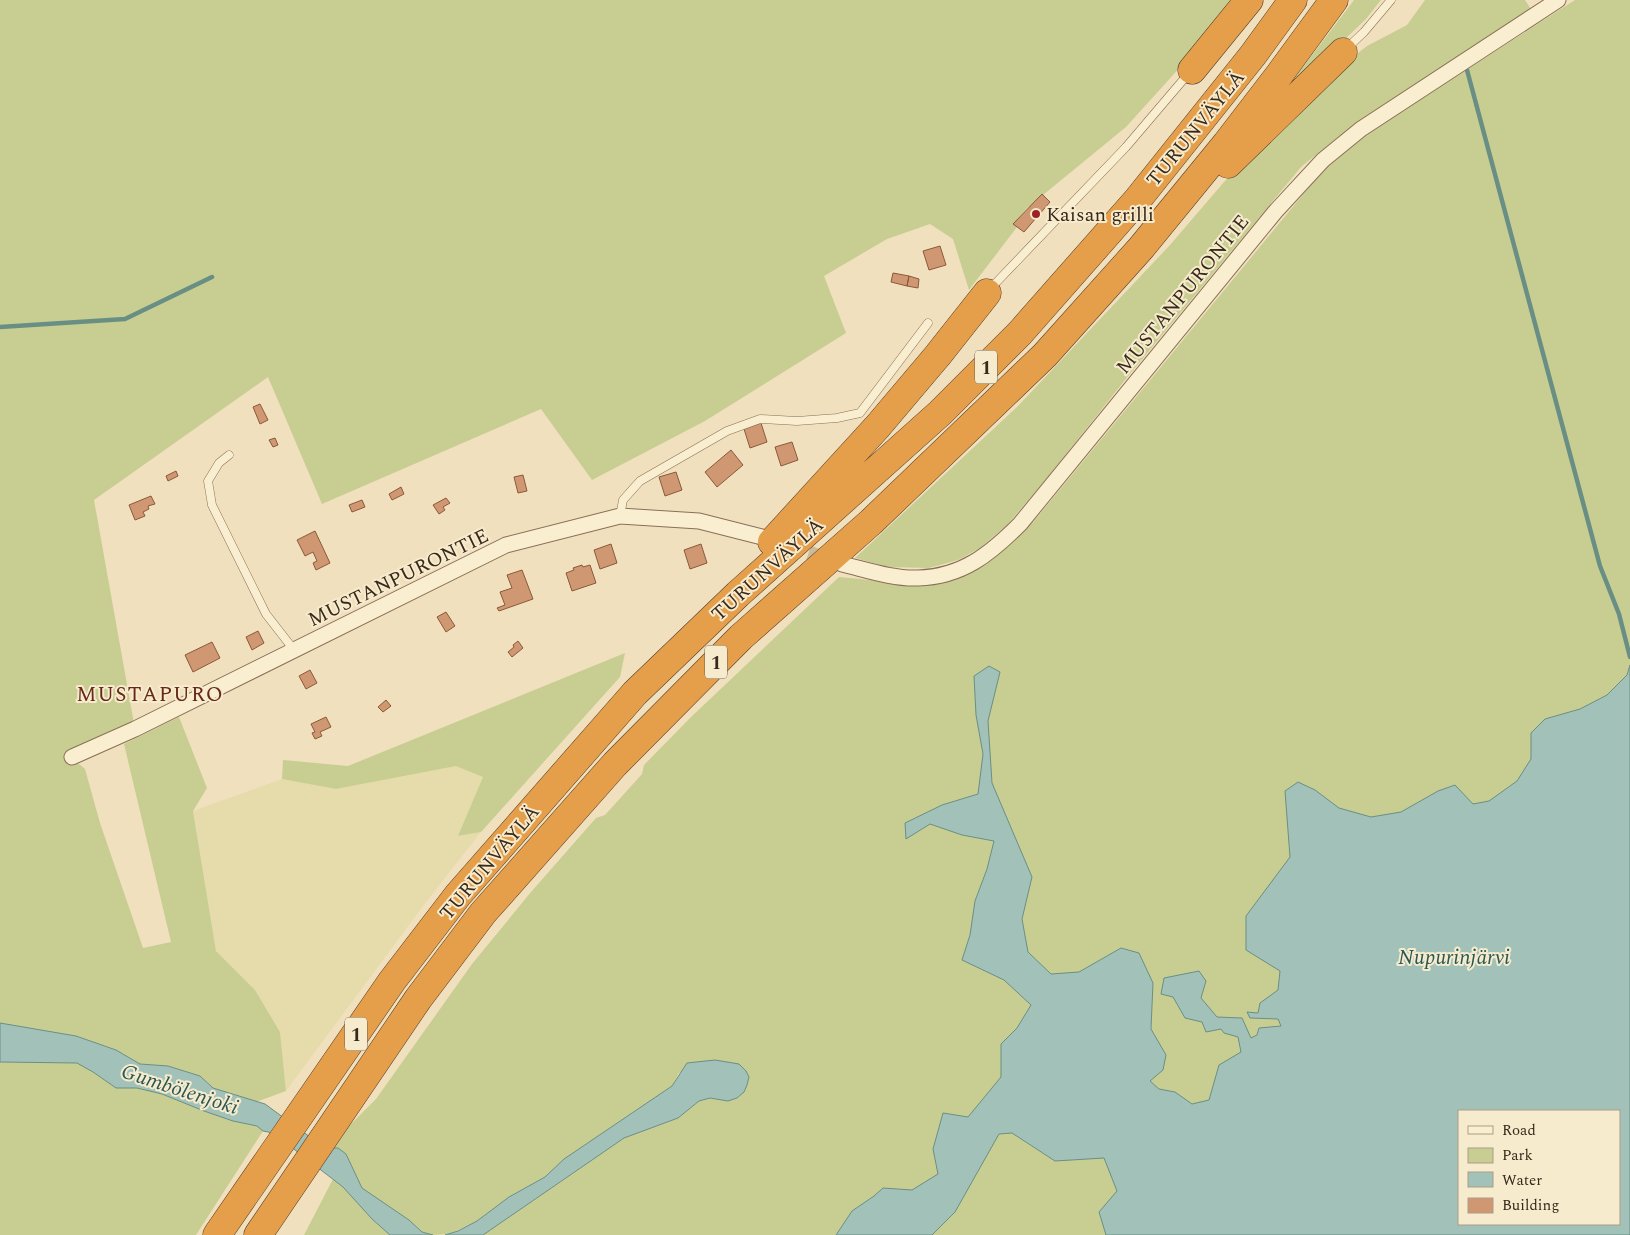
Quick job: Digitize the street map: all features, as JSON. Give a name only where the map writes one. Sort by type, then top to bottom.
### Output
[{"type":"highway","points":[[1192,70],[1249,0]]},
{"type":"highway","name":"TURUNVÄYLÄ","points":[[217,1235],[392,981],[458,895],[636,693],[738,594],[940,413],[1020,333],[1138,199],[1253,54],[1293,0]]},
{"type":"highway","name":"TURUNVÄYLÄ","points":[[258,1235],[418,999],[483,913],[615,764],[741,637],[871,522],[1045,355],[1141,248],[1232,136],[1334,0]]},
{"type":"highway","points":[[1141,248],[1343,52]]},
{"type":"highway","points":[[636,693],[733,582],[794,519],[873,432],[987,293]]},
{"type":"street","name":"MUSTANPURONTIE","points":[[842,564],[895,576],[918,578],[950,574],[978,561],[998,546],[1020,524],[1275,212],[1323,160],[1362,129],[1558,0]]},
{"type":"street","name":"MUSTANPURONTIE","points":[[72,758],[135,729],[506,545],[620,516],[699,521],[762,537]]},
{"type":"lane","points":[[1343,52],[1364,32],[1391,0]]},
{"type":"lane","points":[[987,293],[1126,147],[1192,70]]},
{"type":"lane","points":[[620,516],[623,500],[640,482],[727,432],[760,419],[827,419],[860,413],[928,323]]},
{"type":"lane","points":[[229,455],[218,463],[208,481],[212,505],[266,614],[294,650]]},
{"type":"shaded area","points":[[458,765],[484,776],[459,836],[481,832],[423,906],[286,1091],[280,1032],[255,990],[216,951],[193,811],[282,779],[336,789]]},
{"type":"green space","points":[[0,0],[1241,0],[1126,127],[1043,195],[1041,194],[1030,208],[1028,207],[1014,223],[1017,227],[969,290],[953,239],[930,224],[887,239],[824,276],[846,333],[705,421],[592,480],[541,409],[322,504],[268,377],[94,500],[135,729],[72,758],[85,769],[100,823],[143,948],[171,942],[124,744],[179,717],[207,788],[193,811],[216,951],[255,990],[280,1032],[286,1091],[256,1102],[213,1088],[200,1076],[168,1066],[140,1064],[116,1050],[76,1036],[0,1023]]},
{"type":"green space","points":[[1354,0],[1381,0],[1366,19],[1269,112]]},
{"type":"green space","points":[[1425,0],[1525,0],[1531,9],[1338,137],[1301,167],[1129,375],[1043,483],[1007,525],[980,548],[958,560],[929,568],[888,567],[855,558],[1018,406],[1170,245],[1224,182],[1349,60],[1367,46],[1407,25]]},
{"type":"green space","points":[[1575,0],[1630,0],[1630,719],[1335,942],[1198,1235],[483,1235],[624,1138],[678,1118],[699,1101],[710,1098],[728,1101],[737,1098],[744,1092],[747,1085],[739,1065],[715,1060],[679,1073],[672,1086],[564,1159],[545,1177],[509,1197],[477,1221],[450,1234],[433,1235],[422,1232],[409,1220],[362,1188],[346,1154],[338,1148],[334,1148],[346,1129],[376,1099],[472,964],[531,892],[596,818],[605,815],[642,774],[644,765],[691,717],[839,577],[882,581],[959,576],[993,559],[1034,521],[1310,186],[1333,161],[1376,128]]},
{"type":"green space","points":[[625,653],[620,677],[481,832],[458,836],[483,777],[456,766],[336,789],[282,779],[283,760],[348,766]]},
{"type":"green space","points":[[0,1062],[77,1063],[116,1088],[137,1088],[162,1094],[233,1121],[257,1126],[263,1131],[196,1235],[0,1235]]},
{"type":"green space","points":[[333,1179],[343,1187],[372,1219],[390,1235],[304,1235]]},
{"type":"water","name":"Nupurinjärvi","points":[[1630,665],[1630,1235],[1106,1235],[1099,1212],[1117,1191],[1104,1158],[1055,1161],[1012,1133],[999,1134],[955,1212],[932,1235],[836,1235],[852,1211],[883,1188],[912,1190],[938,1174],[933,1149],[943,1113],[968,1117],[1001,1077],[1001,1044],[1017,1028],[1031,1005],[1004,980],[962,960],[970,935],[975,901],[987,869],[994,841],[962,835],[930,824],[906,839],[905,823],[942,805],[978,794],[983,754],[976,715],[974,676],[989,666],[1000,672],[988,721],[992,783],[1032,877],[1022,919],[1028,952],[1051,974],[1079,972],[1121,948],[1139,953],[1153,983],[1151,1029],[1166,1055],[1163,1070],[1150,1081],[1159,1089],[1175,1092],[1192,1104],[1209,1100],[1219,1065],[1241,1052],[1238,1037],[1224,1033],[1221,1029],[1206,1032],[1202,1022],[1185,1018],[1173,997],[1161,994],[1164,978],[1199,971],[1206,981],[1201,998],[1217,1017],[1242,1018],[1251,1038],[1257,1035],[1259,1028],[1281,1026],[1278,1019],[1250,1018],[1247,1012],[1258,1013],[1260,1003],[1278,990],[1280,971],[1246,950],[1246,916],[1290,857],[1285,791],[1298,782],[1315,790],[1339,808],[1371,817],[1401,812],[1438,791],[1455,785],[1473,804],[1489,801],[1517,781],[1531,759],[1531,733],[1545,719],[1580,709],[1607,695],[1627,675]]},
{"type":"water","name":"Gumbölenjoki","points":[[0,1023],[76,1036],[116,1050],[140,1064],[168,1066],[200,1076],[213,1088],[265,1104],[325,1148],[338,1148],[346,1154],[362,1188],[409,1220],[422,1232],[433,1235],[390,1235],[372,1219],[343,1187],[273,1133],[263,1131],[257,1126],[233,1121],[162,1094],[137,1088],[116,1088],[77,1063],[0,1062]]},
{"type":"water","points":[[715,1060],[739,1064],[746,1071],[749,1077],[747,1085],[744,1092],[737,1098],[728,1101],[710,1098],[699,1101],[678,1118],[624,1138],[483,1235],[445,1235],[458,1231],[477,1221],[509,1197],[545,1177],[564,1159],[672,1086],[687,1063]]},
{"type":"building","points":[[1042,194],[1050,202],[1024,232],[1013,224]]},
{"type":"building","points":[[940,246],[946,265],[929,270],[923,251]]},
{"type":"building","points":[[893,273],[909,276],[907,286],[891,282]]},
{"type":"building","points":[[909,276],[919,279],[918,288],[907,286]]},
{"type":"building","points":[[260,404],[268,420],[260,424],[253,407]]},
{"type":"building","points":[[761,423],[767,442],[750,448],[744,429]]},
{"type":"building","points":[[275,438],[278,445],[273,447],[269,440]]},
{"type":"building","points":[[792,442],[798,460],[781,466],[775,447]]},
{"type":"building","points":[[731,450],[743,465],[717,487],[705,472]]},
{"type":"building","points":[[176,471],[178,476],[168,481],[166,476]]},
{"type":"building","points":[[676,472],[682,490],[665,496],[659,477]]},
{"type":"building","points":[[523,475],[527,491],[518,493],[514,477]]},
{"type":"building","points":[[401,487],[404,494],[392,500],[389,494]]},
{"type":"building","points":[[151,496],[155,504],[148,506],[149,509],[143,512],[145,516],[135,520],[129,505]]},
{"type":"building","points":[[446,498],[450,503],[443,507],[445,510],[439,514],[433,505]]},
{"type":"building","points":[[362,500],[365,507],[352,512],[349,505]]},
{"type":"building","points":[[315,531],[330,563],[316,570],[313,563],[317,561],[313,552],[305,556],[297,540]]},
{"type":"building","points":[[611,544],[617,563],[600,569],[594,550]]},
{"type":"building","points":[[701,544],[707,563],[690,569],[684,550]]},
{"type":"building","points":[[582,565],[583,567],[590,565],[596,583],[572,591],[566,573]]},
{"type":"building","points":[[522,570],[533,599],[499,611],[497,608],[505,605],[500,592],[512,588],[507,575]]},
{"type":"building","points":[[446,612],[455,626],[446,632],[437,617]]},
{"type":"building","points":[[258,631],[264,643],[252,650],[246,637]]},
{"type":"building","points":[[518,641],[523,648],[512,657],[508,652]]},
{"type":"building","points":[[212,642],[220,658],[193,672],[185,655]]},
{"type":"building","points":[[310,670],[317,683],[306,689],[299,676]]},
{"type":"building","points":[[386,700],[391,706],[383,712],[378,707]]},
{"type":"building","points":[[326,717],[331,727],[320,732],[322,736],[315,739],[312,733],[315,732],[311,724]]},
{"type":"waterway","points":[[1467,70],[1600,566],[1619,614],[1630,657]]},
{"type":"waterway","points":[[0,327],[125,319],[212,277]]},
{"type":"tunnel","points":[[787,545],[831,561]]},
{"type":"place","name":"Kaisan grilli","points":[[1036,214]]},
{"type":"district","name":"MUSTAPURO","points":[[150,694]]}]
